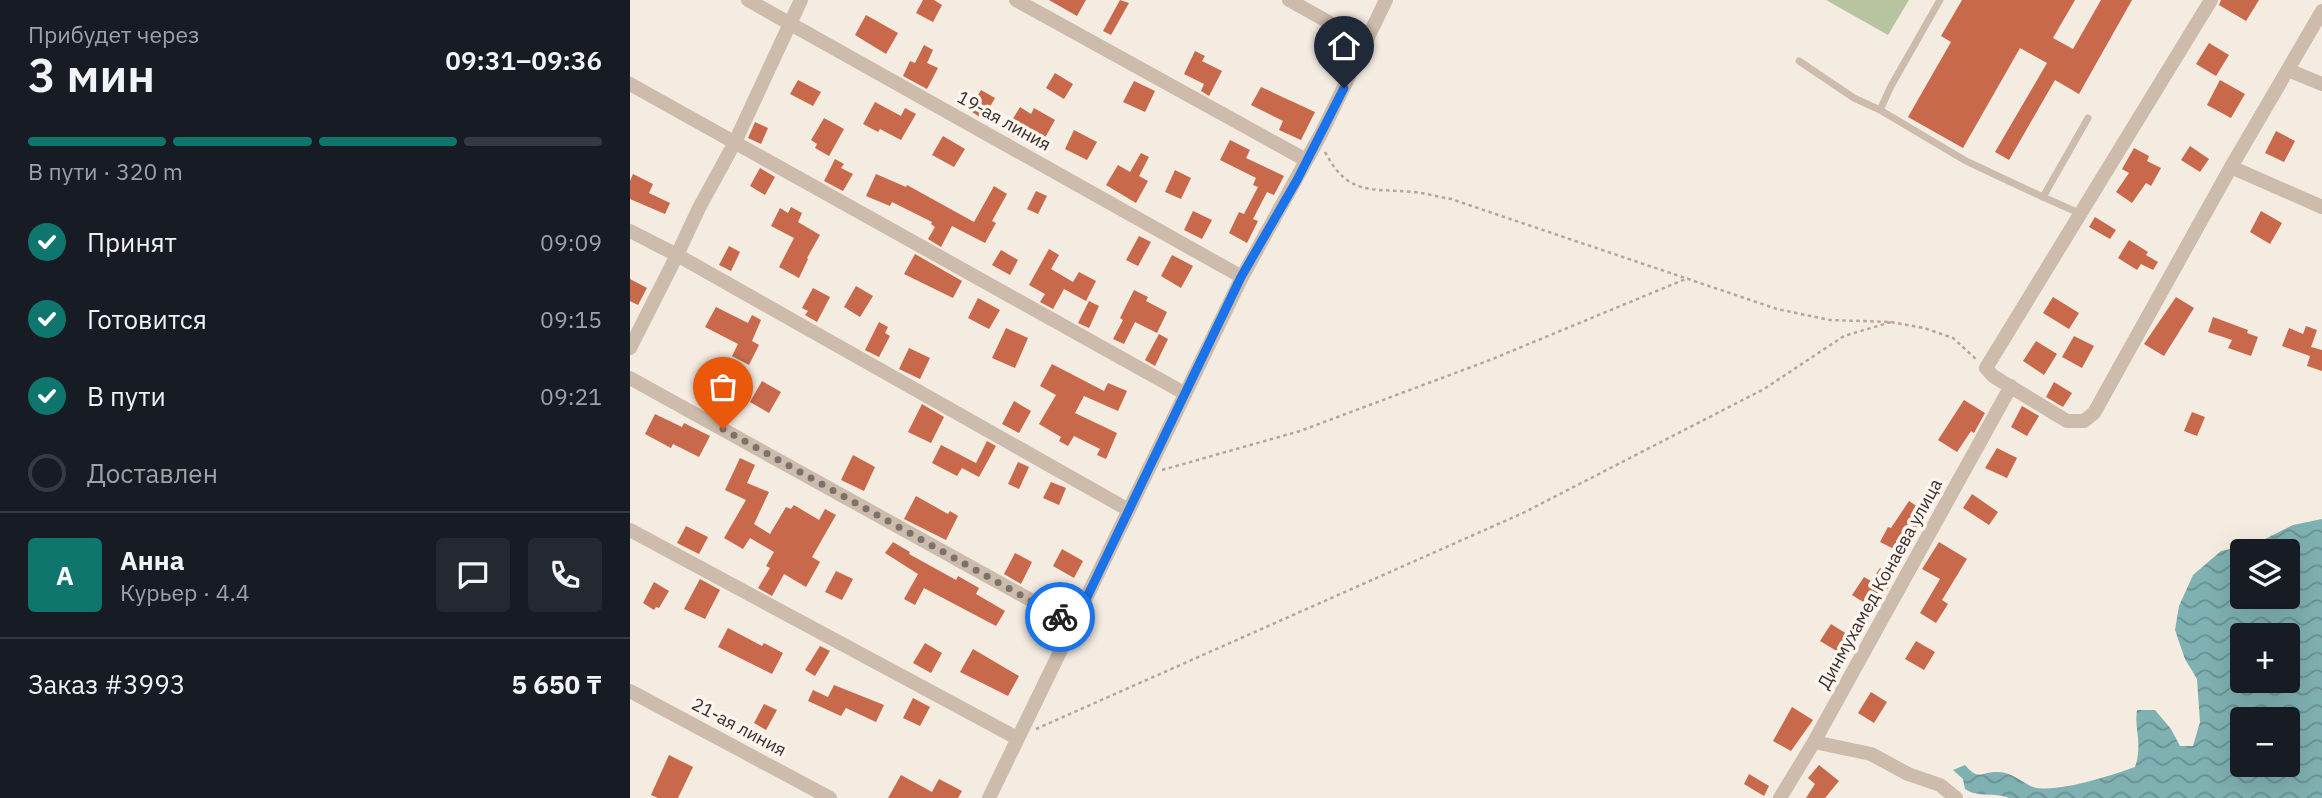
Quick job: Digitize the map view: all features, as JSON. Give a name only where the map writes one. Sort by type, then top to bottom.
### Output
[{"type":"street","name":"19-ая линия","points":[[748,0],[1241,277]]},
{"type":"street","points":[[630,348],[699,208],[736,142],[801,0]]},
{"type":"street","points":[[1016,0],[1306,160]]},
{"type":"street","points":[[1289,0],[1366,43]]},
{"type":"street","points":[[989,798],[1241,277],[1322,132],[1386,0]]},
{"type":"street","points":[[2211,0],[1986,368],[1993,376],[2067,421],[2084,421],[2094,413],[2231,167],[2322,11]]},
{"type":"street","points":[[2288,70],[2322,84]]},
{"type":"street","points":[[630,84],[1184,393]]},
{"type":"street","points":[[2231,167],[2322,207]]},
{"type":"street","points":[[630,231],[1128,509]]},
{"type":"street","points":[[630,377],[1074,624]]},
{"type":"street","name":"Динмухамед Конаева улица","points":[[1780,798],[1814,742],[2011,386]]},
{"type":"street","points":[[630,530],[1017,738]]},
{"type":"street","name":"21-ая линия","points":[[630,691],[830,798]]},
{"type":"street","points":[[1814,742],[1871,754],[1908,774],[1940,785],[1955,798]]},
{"type":"lane","points":[[1880,110],[1940,0]]},
{"type":"lane","points":[[1799,61],[1854,98],[1880,110],[1966,161],[2079,213]]},
{"type":"lane","points":[[2043,197],[2088,118]]},
{"type":"path","points":[[1322,132],[1325,153],[1336,172],[1353,185],[1384,192],[1414,192],[1451,200],[1777,309],[1830,320],[1891,322],[1924,328],[1953,338],[1986,368]]},
{"type":"path","points":[[1144,474],[1300,431],[1490,360],[1688,278]]},
{"type":"path","points":[[1017,738],[1523,513],[1764,389],[1844,336],[1891,322]]},
{"type":"green space","points":[[1826,0],[1909,0],[1888,35]]},
{"type":"water","points":[[2322,519],[2322,798],[2009,798],[1965,789],[1963,779],[1953,770],[1965,765],[1977,774],[2003,772],[2033,787],[2043,788],[2084,783],[2135,767],[2138,751],[2137,710],[2155,710],[2171,729],[2180,746],[2193,746],[2200,722],[2197,679],[2185,659],[2175,630],[2179,606],[2193,575],[2221,551],[2230,549],[2230,609],[2300,609],[2300,539],[2265,539],[2293,525]]},
{"type":"building","points":[[923,0],[934,0],[942,5],[933,22],[916,13]]},
{"type":"building","points":[[1049,0],[1086,0],[1077,16]]},
{"type":"building","points":[[1120,0],[1129,3],[1111,35],[1103,31]]},
{"type":"building","points":[[1962,0],[2075,0],[2053,38],[2073,49],[2101,0],[2132,0],[2079,94],[2055,80],[2009,160],[1995,152],[2047,63],[2020,48],[1963,148],[1908,117],[1951,42],[1941,36]]},
{"type":"building","points":[[2221,0],[2259,0],[2246,21],[2219,5]]},
{"type":"building","points":[[866,15],[898,33],[886,54],[855,35]]},
{"type":"building","points":[[2209,43],[2229,55],[2216,76],[2196,64]]},
{"type":"building","points":[[924,45],[933,50],[927,63],[938,68],[927,89],[903,76],[910,61],[915,63]]},
{"type":"building","points":[[1195,51],[1205,56],[1202,61],[1222,71],[1209,96],[1201,91],[1204,84],[1184,74]]},
{"type":"building","points":[[1055,73],[1073,84],[1064,99],[1046,88]]},
{"type":"building","points":[[798,80],[821,92],[813,106],[790,94]]},
{"type":"building","points":[[2220,80],[2245,94],[2231,118],[2207,105]]},
{"type":"building","points":[[1134,81],[1155,91],[1145,112],[1123,102]]},
{"type":"building","points":[[1261,87],[1315,112],[1301,140],[1279,130],[1283,121],[1251,105]]},
{"type":"building","points":[[981,90],[995,98],[983,119],[969,110]]},
{"type":"building","points":[[875,102],[901,116],[905,108],[916,114],[901,140],[863,124]]},
{"type":"building","points":[[1020,107],[1031,114],[1034,108],[1055,120],[1042,143],[1021,130],[1016,138],[1005,132]]},
{"type":"building","points":[[824,118],[844,129],[829,156],[815,148],[817,144],[811,140]]},
{"type":"building","points":[[755,122],[768,128],[761,144],[748,138]]},
{"type":"building","points":[[1074,130],[1097,142],[1087,160],[1065,149]]},
{"type":"building","points":[[2276,131],[2295,141],[2284,162],[2265,153]]},
{"type":"building","points":[[943,136],[965,149],[954,167],[932,155]]},
{"type":"building","points":[[1230,140],[1250,150],[1246,158],[1284,176],[1274,195],[1267,192],[1253,219],[1258,221],[1247,243],[1229,233],[1239,212],[1244,214],[1258,187],[1253,185],[1256,178],[1220,160]]},
{"type":"building","points":[[2190,146],[2209,159],[2200,172],[2181,160]]},
{"type":"building","points":[[2134,148],[2149,156],[2147,161],[2161,168],[2151,186],[2146,183],[2132,203],[2116,192],[2129,173],[2122,169]]},
{"type":"building","points":[[1141,153],[1149,157],[1139,176],[1148,181],[1136,203],[1106,185],[1118,165],[1130,172]]},
{"type":"building","points":[[835,159],[844,164],[841,168],[853,174],[843,191],[824,181]]},
{"type":"building","points":[[760,168],[775,177],[765,195],[750,186]]},
{"type":"building","points":[[1175,170],[1191,178],[1181,199],[1165,192]]},
{"type":"building","points":[[633,174],[653,184],[649,193],[670,203],[665,214],[630,199],[630,181]]},
{"type":"building","points":[[876,174],[906,187],[907,185],[974,222],[994,186],[1007,194],[992,221],[996,223],[985,243],[952,226],[941,247],[928,239],[935,227],[932,222],[892,202],[890,206],[866,196]]},
{"type":"building","points":[[1036,191],[1047,196],[1038,214],[1027,209]]},
{"type":"building","points":[[791,207],[802,213],[798,222],[820,235],[799,278],[779,267],[794,238],[771,226],[780,208],[788,213]]},
{"type":"building","points":[[1193,211],[1212,220],[1202,239],[1184,230]]},
{"type":"building","points":[[2261,211],[2282,223],[2270,244],[2250,232]]},
{"type":"building","points":[[2095,217],[2116,230],[2110,239],[2089,227]]},
{"type":"building","points":[[1139,236],[1151,242],[1138,266],[1126,260]]},
{"type":"building","points":[[2129,240],[2158,262],[2153,270],[2141,264],[2137,270],[2118,258]]},
{"type":"building","points":[[729,246],[740,252],[731,271],[719,265]]},
{"type":"building","points":[[1049,249],[1059,255],[1051,269],[1073,282],[1079,272],[1096,281],[1086,301],[1064,289],[1053,309],[1040,302],[1045,294],[1029,285]]},
{"type":"building","points":[[1001,250],[1018,260],[1010,275],[992,265]]},
{"type":"building","points":[[915,254],[962,281],[953,298],[904,274]]},
{"type":"building","points":[[1172,255],[1193,266],[1181,288],[1161,276]]},
{"type":"building","points":[[630,279],[647,288],[638,305],[630,301]]},
{"type":"building","points":[[856,286],[873,296],[860,317],[844,307]]},
{"type":"building","points":[[813,288],[830,297],[817,322],[805,315],[808,311],[802,308]]},
{"type":"building","points":[[1134,290],[1148,297],[1146,301],[1167,312],[1157,333],[1135,322],[1124,344],[1113,339]]},
{"type":"building","points":[[2053,297],[2079,313],[2069,329],[2043,313]]},
{"type":"building","points":[[2176,297],[2194,308],[2164,356],[2144,344]]},
{"type":"building","points":[[978,298],[1000,310],[989,329],[968,318]]},
{"type":"building","points":[[1089,301],[1099,306],[1089,328],[1078,323]]},
{"type":"building","points":[[716,307],[748,323],[752,315],[761,320],[752,341],[759,345],[749,365],[732,356],[738,344],[705,327]]},
{"type":"building","points":[[2213,317],[2248,330],[2247,333],[2258,337],[2251,356],[2228,348],[2232,340],[2208,332]]},
{"type":"building","points":[[879,322],[888,327],[885,333],[890,336],[879,357],[865,350]]},
{"type":"building","points":[[2306,326],[2317,330],[2311,347],[2322,350],[2322,371],[2307,366],[2310,356],[2282,346],[2289,328],[2303,334]]},
{"type":"building","points":[[1006,328],[1028,338],[1015,368],[992,358]]},
{"type":"building","points":[[1159,334],[1168,339],[1155,366],[1145,360]]},
{"type":"building","points":[[2074,336],[2094,346],[2082,368],[2062,357]]},
{"type":"building","points":[[2036,341],[2057,354],[2044,375],[2023,361]]},
{"type":"building","points":[[909,348],[930,358],[920,379],[899,369]]},
{"type":"building","points":[[1052,364],[1104,391],[1108,383],[1127,391],[1118,411],[1084,396],[1075,413],[1117,433],[1106,459],[1097,455],[1100,449],[1074,436],[1068,446],[1059,441],[1061,437],[1039,424],[1056,395],[1040,386]]},
{"type":"building","points":[[762,381],[781,392],[769,413],[750,402]]},
{"type":"building","points":[[2054,382],[2072,393],[2063,407],[2046,397]]},
{"type":"building","points":[[1964,400],[1985,413],[1974,433],[1971,431],[1957,452],[1938,440]]},
{"type":"building","points":[[1014,401],[1031,411],[1019,433],[1002,424]]},
{"type":"building","points":[[922,404],[944,417],[931,443],[908,432]]},
{"type":"building","points":[[2022,406],[2039,416],[2027,436],[2011,427]]},
{"type":"building","points":[[2192,412],[2205,417],[2197,436],[2184,431]]},
{"type":"building","points":[[655,414],[682,427],[684,423],[710,436],[699,457],[673,444],[671,448],[645,434]]},
{"type":"building","points":[[987,441],[996,446],[979,477],[962,468],[957,476],[932,463],[941,445],[976,463]]},
{"type":"building","points":[[1997,448],[2017,458],[2007,478],[1985,468]]},
{"type":"building","points":[[853,455],[875,467],[864,491],[841,480]]},
{"type":"building","points":[[740,458],[755,465],[747,483],[769,492],[754,524],[770,534],[786,507],[791,509],[794,505],[819,520],[825,509],[836,515],[812,557],[820,562],[806,587],[784,574],[772,596],[758,588],[770,568],[766,566],[774,552],[750,538],[743,549],[724,538],[746,500],[725,490]]},
{"type":"building","points":[[1018,462],[1029,467],[1019,489],[1008,484]]},
{"type":"building","points":[[1051,482],[1066,488],[1059,505],[1043,498]]},
{"type":"building","points":[[1972,494],[1998,512],[1989,525],[1963,508]]},
{"type":"building","points":[[916,496],[948,514],[950,511],[958,516],[946,540],[904,519]]},
{"type":"building","points":[[1909,501],[1927,513],[1910,538],[1914,540],[1906,555],[1880,542],[1888,527],[1891,528]]},
{"type":"building","points":[[686,526],[708,537],[699,554],[677,543]]},
{"type":"building","points":[[893,542],[956,580],[958,576],[979,588],[976,594],[1005,611],[996,626],[924,588],[915,605],[904,599],[918,574],[885,553]]},
{"type":"building","points":[[1939,542],[1967,559],[1942,600],[1948,604],[1936,623],[1920,613],[1940,579],[1922,569]]},
{"type":"building","points":[[1062,549],[1083,561],[1074,578],[1053,566]]},
{"type":"building","points":[[1015,553],[1032,562],[1021,584],[1004,574]]},
{"type":"building","points":[[1880,568],[1884,571],[1885,568],[1895,575],[1876,610],[1852,595],[1864,577],[1871,581]]},
{"type":"building","points":[[836,571],[853,579],[842,600],[825,592]]},
{"type":"building","points":[[700,579],[720,590],[705,619],[684,609]]},
{"type":"building","points":[[654,582],[669,591],[659,608],[654,610],[643,603]]},
{"type":"building","points":[[1831,624],[1850,636],[1840,653],[1820,641]]},
{"type":"building","points":[[728,628],[762,646],[764,643],[783,653],[772,674],[718,647]]},
{"type":"building","points":[[1916,641],[1935,652],[1924,670],[1905,659]]},
{"type":"building","points":[[925,643],[942,653],[931,673],[913,663]]},
{"type":"building","points":[[820,646],[830,651],[815,676],[805,670]]},
{"type":"building","points":[[973,649],[1019,676],[1008,696],[960,672]]},
{"type":"building","points":[[1834,653],[1848,660],[1840,674],[1827,667]]},
{"type":"building","points":[[834,685],[884,705],[876,722],[846,708],[841,716],[808,701],[813,690],[828,697]]},
{"type":"building","points":[[1871,692],[1887,702],[1874,723],[1858,713]]},
{"type":"building","points":[[913,698],[930,707],[920,726],[903,718]]},
{"type":"building","points":[[764,704],[777,710],[766,730],[754,723]]},
{"type":"building","points":[[1792,707],[1813,720],[1791,751],[1773,741]]},
{"type":"building","points":[[669,755],[693,767],[678,798],[658,798],[651,795]]},
{"type":"building","points":[[1819,765],[1839,781],[1825,798],[1806,798],[1815,784],[1808,778]]},
{"type":"building","points":[[1749,774],[1769,786],[1764,796],[1744,784]]},
{"type":"building","points":[[901,775],[932,792],[939,779],[962,791],[958,798],[888,798]]},
{"type":"way so far","points":[[723,429],[1060,617]]},
{"type":"route","points":[[1060,617],[1074,624],[1241,277],[1297,180],[1344,88]]}]
